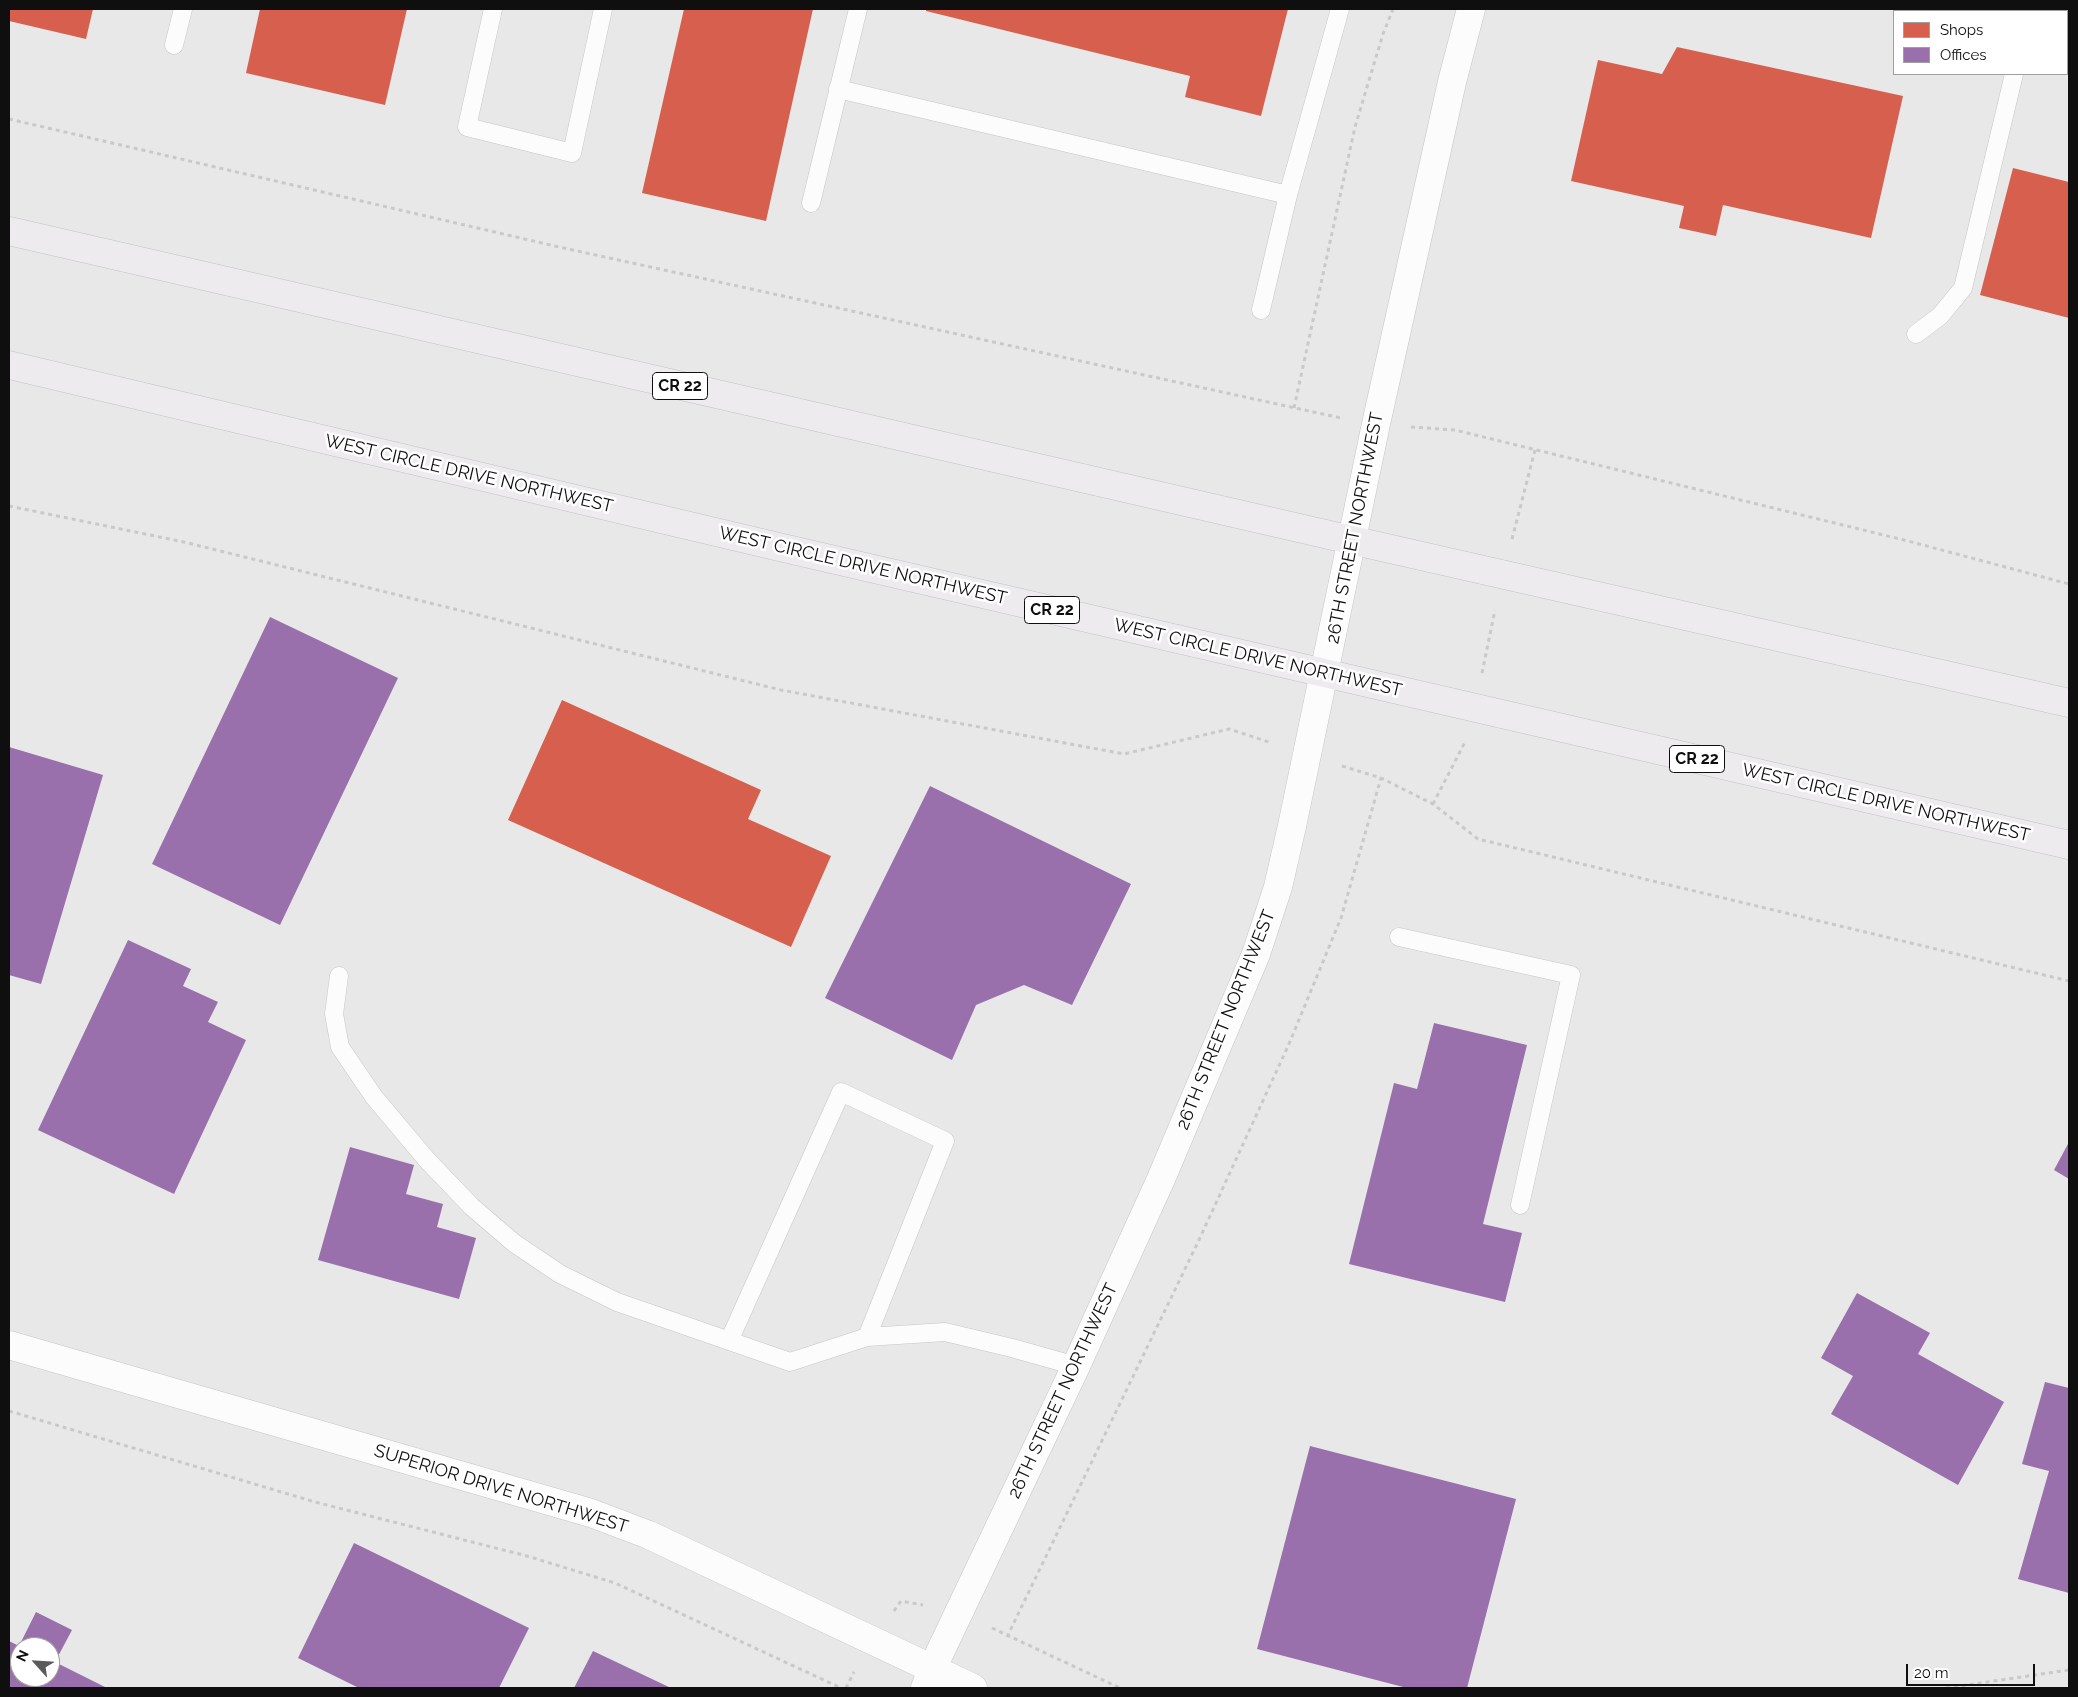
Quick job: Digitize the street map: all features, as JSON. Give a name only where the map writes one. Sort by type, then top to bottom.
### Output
[{"type":"main road","name":"CR 22","points":[[9,232],[2069,703]]},
{"type":"main road","name":"WEST CIRCLE DRIVE NORTHWEST","points":[[9,365],[654,518],[2069,845]]},
{"type":"street","name":"26TH STREET NORTHWEST","points":[[928,1678],[1076,1366],[1161,1179],[1256,954],[1278,887],[1326,673],[1351,540],[1376,424],[1452,82],[1471,9]]},
{"type":"street","name":"SUPERIOR DRIVE NORTHWEST","points":[[9,1345],[590,1513],[649,1534],[928,1678],[973,1688]]},
{"type":"lane","points":[[174,45],[183,9]]},
{"type":"lane","points":[[492,9],[467,127],[572,153],[603,9]]},
{"type":"lane","points":[[811,203],[858,9]]},
{"type":"lane","points":[[1261,310],[1288,195],[1340,9]]},
{"type":"lane","points":[[1916,334],[1940,316],[1963,288],[2014,75]]},
{"type":"lane","points":[[838,89],[1288,195]]},
{"type":"lane","points":[[1399,937],[1571,975],[1520,1205]]},
{"type":"lane","points":[[339,976],[334,1014],[340,1047],[374,1097],[426,1160],[472,1207],[514,1242],[560,1274],[617,1302],[790,1362],[867,1337],[946,1332],[1076,1366]]},
{"type":"lane","points":[[729,1341],[841,1092],[945,1141],[867,1337]]},
{"type":"path","points":[[1294,408],[1355,127],[1393,9]]},
{"type":"path","points":[[9,119],[559,247],[812,300],[1294,408],[1376,424],[1455,430],[1908,541],[2069,584]]},
{"type":"path","points":[[1433,804],[1464,747],[1503,575],[1535,450]]},
{"type":"path","points":[[9,506],[184,542],[781,690],[1114,753],[1124,754],[1229,729]]},
{"type":"path","points":[[1120,1688],[1007,1636],[1199,1240],[1289,1044],[1341,918],[1381,778],[1433,804],[1478,839],[2069,981]]},
{"type":"path","points":[[9,1411],[315,1502],[527,1556],[614,1583],[841,1688]]},
{"type":"path","points":[[1946,1688],[2069,1670]]},
{"type":"building: Shops","points":[[9,9],[93,9],[86,39],[9,21]]},
{"type":"building: Shops","points":[[260,9],[407,9],[385,105],[246,73]]},
{"type":"building: Shops","points":[[684,9],[813,9],[766,221],[642,193]]},
{"type":"building: Shops","points":[[926,9],[1288,9],[1261,116],[1185,97],[1190,76],[926,11]]},
{"type":"building: Shops","points":[[1677,47],[1903,96],[1871,238],[1723,205],[1716,236],[1679,228],[1684,206],[1571,181],[1598,60],[1662,74]]},
{"type":"building: Shops","points":[[2013,168],[2069,182],[2069,318],[1980,295]]},
{"type":"building: Shops","points":[[562,700],[761,790],[748,819],[831,856],[791,947],[508,820]]},
{"type":"building: Offices","points":[[270,617],[398,678],[280,925],[152,864]]},
{"type":"building: Offices","points":[[9,747],[103,775],[41,984],[9,975]]},
{"type":"building: Offices","points":[[930,786],[1131,884],[1072,1005],[1024,985],[976,1005],[952,1060],[825,998]]},
{"type":"building: Offices","points":[[128,940],[191,969],[183,986],[218,1002],[208,1022],[246,1040],[174,1194],[38,1130]]},
{"type":"building: Offices","points":[[1434,1023],[1527,1045],[1483,1224],[1522,1233],[1505,1302],[1349,1264],[1394,1083],[1417,1089]]},
{"type":"building: Offices","points":[[2069,1142],[2069,1179],[2054,1170]]},
{"type":"building: Offices","points":[[350,1147],[414,1165],[406,1194],[443,1204],[437,1227],[476,1238],[459,1299],[318,1260]]},
{"type":"building: Offices","points":[[1857,1293],[1930,1333],[1918,1354],[2004,1402],[1958,1485],[1831,1414],[1853,1376],[1821,1358]]},
{"type":"building: Offices","points":[[2045,1382],[2069,1388],[2069,1593],[2018,1579],[2049,1471],[2022,1464]]},
{"type":"building: Offices","points":[[1310,1446],[1516,1499],[1467,1688],[1407,1688],[1257,1649]]},
{"type":"building: Offices","points":[[354,1543],[529,1628],[499,1688],[359,1688],[298,1658]]},
{"type":"building: Offices","points":[[36,1612],[72,1630],[60,1653],[60,1637],[24,1637]]},
{"type":"building: Offices","points":[[9,1641],[10,1687],[60,1687],[60,1664],[107,1688],[9,1688]]},
{"type":"building: Offices","points":[[593,1651],[671,1688],[574,1688]]}]
